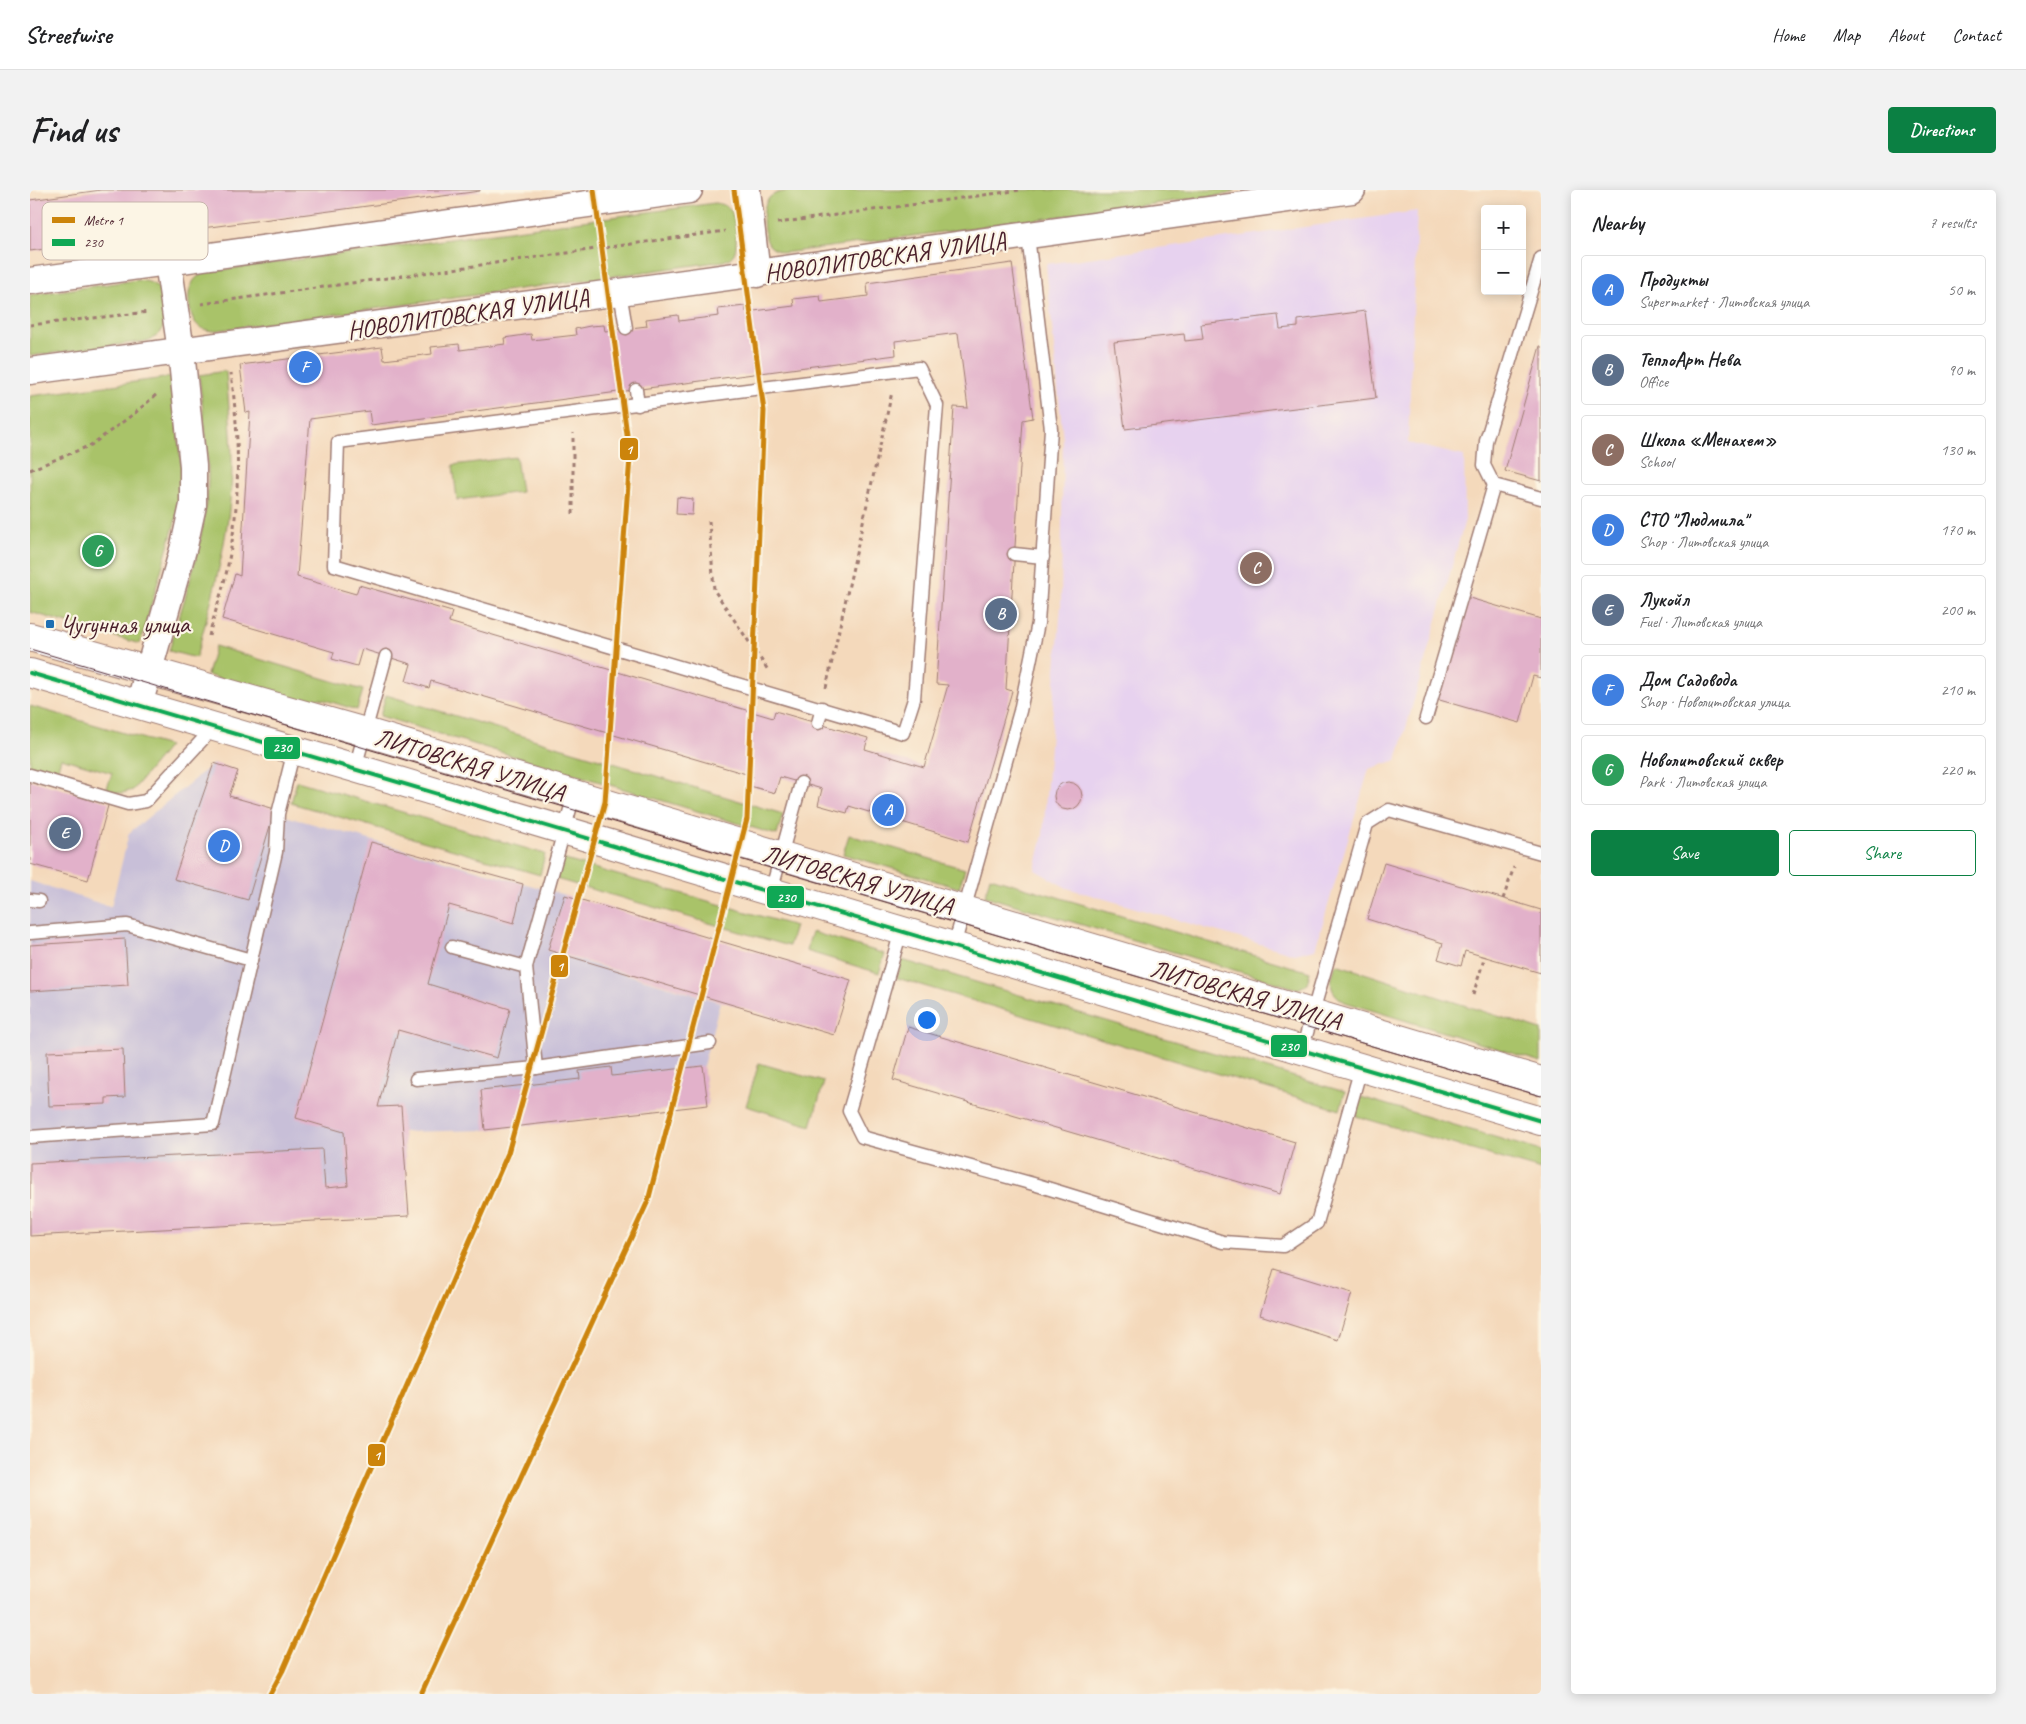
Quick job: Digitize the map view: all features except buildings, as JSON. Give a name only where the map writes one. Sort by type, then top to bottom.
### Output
[{"type":"street","points":[[208,256],[689,190]]},
{"type":"street","points":[[747,190],[757,274]]},
{"type":"street","name":"НОВОЛИТОВСКАЯ УЛИЦА","points":[[30,371],[182,360],[620,292],[1028,236],[1266,196],[1352,190]]},
{"type":"street","points":[[30,281],[182,260]]},
{"type":"street","points":[[139,705],[184,546],[193,504],[193,466],[182,360],[168,262]]},
{"type":"street","name":"ЛИТОВСКАЯ УЛИЦА","points":[[30,637],[365,732],[1541,1081]]},
{"type":"street","name":"ЛИТОВСКАЯ УЛИЦА","points":[[30,673],[216,726],[1541,1121]]},
{"type":"lane","points":[[954,946],[1020,711],[1038,624],[1051,429],[1028,236]]},
{"type":"lane","points":[[1426,718],[1494,485],[1484,464],[1486,441],[1541,258]]},
{"type":"lane","points":[[620,292],[626,328]]},
{"type":"lane","points":[[919,368],[937,404],[914,699],[903,733],[334,565],[338,442],[896,371],[919,368]]},
{"type":"lane","points":[[636,390],[638,405]]},
{"type":"lane","points":[[1494,485],[1541,498]]},
{"type":"lane","points":[[1014,554],[1043,557]]},
{"type":"lane","points":[[355,768],[386,656]]},
{"type":"lane","points":[[818,723],[822,708]]},
{"type":"lane","points":[[30,775],[128,804],[146,801],[216,726]]},
{"type":"lane","points":[[30,1137],[213,1124],[276,852],[278,814],[294,750]]},
{"type":"lane","points":[[771,892],[801,783]]},
{"type":"lane","points":[[536,1068],[526,967],[574,795]]},
{"type":"lane","points":[[1302,1050],[1367,824],[1389,810],[1541,854]]},
{"type":"lane","points":[[30,933],[127,925],[251,960]]},
{"type":"lane","points":[[901,931],[849,1111],[862,1137],[1037,1185],[1224,1242],[1283,1246],[1317,1223],[1361,1068]]},
{"type":"lane","points":[[452,947],[526,967]]},
{"type":"lane","points":[[416,1078],[536,1068],[710,1043]]},
{"type":"path","points":[[774,223],[1021,190]]},
{"type":"path","points":[[200,304],[725,230]]},
{"type":"path","points":[[30,326],[155,311]]},
{"type":"path","points":[[30,470],[92,445],[136,413],[182,360]]},
{"type":"path","points":[[822,708],[896,371]]},
{"type":"path","points":[[208,636],[229,559],[236,507],[238,462],[236,415],[231,372]]},
{"type":"path","points":[[573,413],[573,514]]},
{"type":"path","points":[[709,521],[714,590],[786,698]]},
{"type":"path","points":[[1503,899],[1520,847]]},
{"type":"path","points":[[1473,995],[1485,956]]},
{"type":"shaded area","points":[[1417,211],[1408,443],[1464,456],[1465,520],[1397,760],[1369,769],[1315,949],[1295,954],[1067,888],[1035,870],[1043,835],[1061,605],[1063,439],[1046,264]]},
{"type":"shaded area","points":[[214,763],[229,796],[278,814],[565,895],[548,951],[720,1002],[703,1066],[708,1105],[485,1130],[403,1132],[409,1216],[30,1236],[30,881],[111,907],[129,833]]},
{"type":"green space","points":[[805,190],[1236,190],[1228,194],[784,253],[770,246],[765,236],[763,214],[767,201],[777,193]]},
{"type":"green space","points":[[715,203],[730,209],[735,223],[735,251],[731,258],[724,261],[212,331],[202,328],[197,324],[190,308],[190,288],[196,278],[207,272]]},
{"type":"green space","points":[[137,280],[154,284],[162,295],[165,308],[164,321],[161,332],[156,336],[147,341],[30,356],[30,295]]},
{"type":"green space","points":[[226,371],[232,451],[229,512],[220,562],[196,658],[169,651],[195,561],[208,489],[205,424],[199,375]]},
{"type":"green space","points":[[172,377],[184,491],[140,644],[30,612],[30,396]]},
{"type":"green space","points":[[516,457],[521,492],[457,500],[453,465]]},
{"type":"green space","points":[[215,646],[363,690],[357,710],[319,698],[312,705],[207,675]]},
{"type":"green space","points":[[386,695],[783,814],[777,835],[380,716]]},
{"type":"green space","points":[[30,706],[169,746],[133,790],[122,793],[106,791],[112,773],[61,758],[56,775],[30,766]]},
{"type":"green space","points":[[297,781],[545,854],[540,875],[291,803]]},
{"type":"green space","points":[[849,835],[965,869],[959,888],[843,854]]},
{"type":"green space","points":[[562,859],[795,926],[789,946],[556,879]]},
{"type":"green space","points":[[990,877],[1310,972],[1307,984],[1298,989],[985,896]]},
{"type":"green space","points":[[812,932],[885,954],[879,973],[806,951]]},
{"type":"green space","points":[[902,960],[1345,1092],[1340,1110],[897,978]]},
{"type":"green space","points":[[1336,964],[1541,1030],[1541,1062],[1345,1002],[1335,994],[1331,986]]},
{"type":"green space","points":[[759,1063],[824,1082],[811,1126],[746,1106]]},
{"type":"green space","points":[[1361,1097],[1541,1151],[1541,1170],[1356,1116]]},
{"type":"tram line","points":[[30,649],[1541,1096]]},
{"type":"metro line","name":"1","points":[[270,1694],[283,1670],[508,1153],[605,802],[630,457],[594,190]]},
{"type":"metro line","name":"1","points":[[421,1694],[648,1201],[747,819],[764,411],[734,190]]},
{"type":"transit line","name":"230","points":[[30,673],[1541,1121]]},
{"type":"place","name":"Дом Садовода","points":[[305,367]]},
{"type":"place","name":"Новолитовский сквер","points":[[98,551]]},
{"type":"place","name":"Школа «Менахем»","points":[[1256,568]]},
{"type":"place","name":"ТеплоАрт Нева","points":[[1001,614]]},
{"type":"place","name":"Чугунная улица","points":[[50,624]]},
{"type":"place","name":"Продукты","points":[[888,810]]},
{"type":"place","name":"Лукойл","points":[[65,833]]},
{"type":"place","name":"СТО \"Людмила\"","points":[[224,846]]}]
